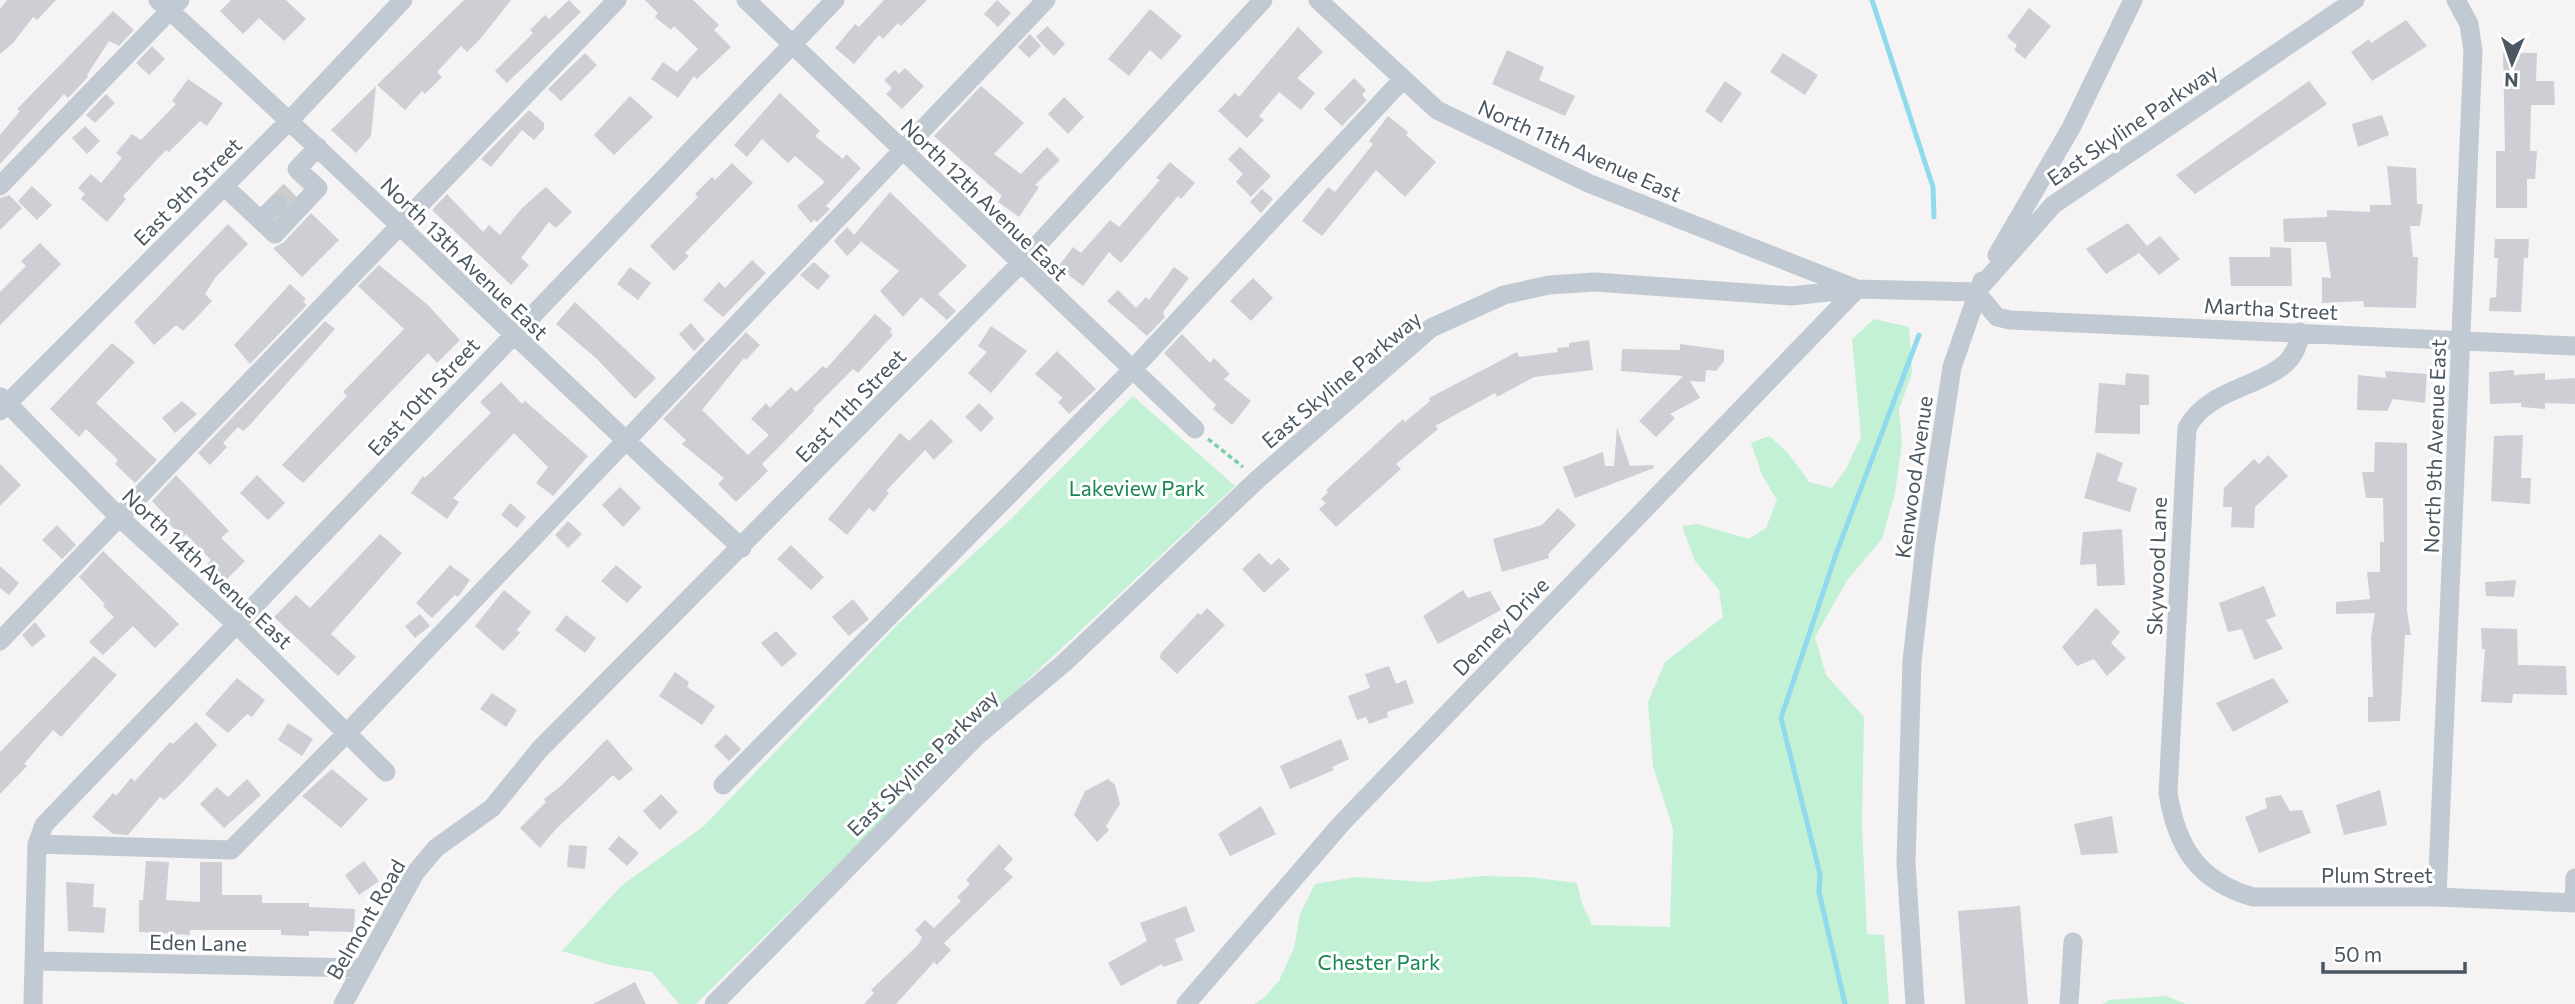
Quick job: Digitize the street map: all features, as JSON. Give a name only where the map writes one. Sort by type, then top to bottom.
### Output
[{"type":"street","name":"East 9th Street","points":[[3,403],[290,120],[402,0]]},
{"type":"street","points":[[0,641],[617,0]]},
{"type":"street","name":"North 12th Avenue East","points":[[746,0],[902,152],[1195,429]]},
{"type":"street","name":"East 10th Street","points":[[37,844],[44,825],[835,0]]},
{"type":"street","points":[[33,1004],[37,844],[231,850],[348,732],[623,440],[1046,0]]},
{"type":"street","name":"East 11th Street","points":[[460,830],[492,808],[540,749],[1020,264],[1264,0]]},
{"type":"street","name":"North 11th Avenue East","points":[[1318,0],[1437,110],[1588,183],[1857,289]]},
{"type":"street","name":"Kenwood Avenue","points":[[1915,1004],[1906,863],[1912,661],[1942,423],[1952,368],[1976,292],[2071,128],[2133,0]]},
{"type":"street","name":"East Skyline Parkway","points":[[714,1004],[976,737],[1065,663],[1258,479],[1431,328],[1504,295],[1549,285],[1595,282],[1791,296],[1857,289],[1976,292],[2053,205],[2355,0]]},
{"type":"street","name":"North 9th Avenue East","points":[[2437,897],[2473,51],[2469,24],[2456,0]]},
{"type":"street","name":"North 13th Avenue East","points":[[169,4],[512,335],[741,548]]},
{"type":"street","points":[[0,186],[169,4]]},
{"type":"street","points":[[723,785],[1132,370],[1403,79]]},
{"type":"street","points":[[224,186],[275,234],[318,188],[297,176],[318,147]]},
{"type":"street","points":[[257,217],[273,200]]},
{"type":"street","name":"Denney Drive","points":[[1186,1004],[1341,824],[1857,289]]},
{"type":"street","name":"Martha Street","points":[[1976,292],[1997,317],[2010,320],[2575,346]]},
{"type":"street","name":"Skywood Lane","points":[[2192,858],[2173,823],[2168,793],[2186,428],[2195,413],[2209,401],[2275,373],[2292,359],[2299,345],[2300,332]]},
{"type":"street","name":"North 14th Avenue East","points":[[3,403],[387,772]]},
{"type":"street","name":"Belmont Road","points":[[343,1004],[360,968],[415,873],[436,848],[460,830]]},
{"type":"street","name":"Plum Street","points":[[2192,858],[2209,879],[2230,890],[2253,897],[2437,897],[2575,903]]},
{"type":"street","points":[[2575,878],[2575,903]]},
{"type":"street","points":[[2069,1004],[2073,942]]},
{"type":"street","name":"Eden Lane","points":[[35,961],[360,968]]},
{"type":"path","points":[[1195,429],[1258,479]]},
{"type":"green space","name":"Chester Park","points":[[1874,319],[1909,327],[1912,373],[1899,409],[1902,442],[1895,493],[1882,539],[1848,579],[1815,637],[1826,675],[1864,717],[1862,825],[1867,934],[1884,935],[1889,1004],[1254,1004],[1265,997],[1279,981],[1294,948],[1300,914],[1315,884],[1356,877],[1424,882],[1483,876],[1529,877],[1577,883],[1582,904],[1592,925],[1670,927],[1673,829],[1653,766],[1648,702],[1665,662],[1723,617],[1719,590],[1695,561],[1682,526],[1697,524],[1749,539],[1766,528],[1777,500],[1762,475],[1751,443],[1769,436],[1788,453],[1809,482],[1832,488],[1846,469],[1861,437],[1852,339]]},
{"type":"green space","name":"Lakeview Park","points":[[1133,396],[1235,486],[973,731],[696,1004],[679,1004],[652,972],[610,965],[562,951],[621,886],[704,826],[899,623],[1010,520]]},
{"type":"green space","points":[[2166,996],[2186,1004],[2103,1004],[2109,1000]]},
{"type":"building","points":[[7,0],[56,0],[37,20],[33,17],[13,43],[0,54],[0,9]]},
{"type":"building","points":[[231,0],[286,0],[306,19],[284,41],[259,18],[243,34],[220,11]]},
{"type":"building","points":[[464,0],[511,0],[481,38],[467,52],[461,46],[437,72],[442,77],[425,94],[422,91],[405,110],[377,85]]},
{"type":"building","points":[[569,0],[581,12],[507,83],[495,71],[533,33],[530,30],[545,15],[549,19]]},
{"type":"building","points":[[645,0],[693,0],[719,25],[714,30],[731,47],[697,79],[694,76],[678,98],[651,79],[663,62],[677,72],[698,49],[674,26],[671,30],[655,17],[658,13]]},
{"type":"building","points":[[884,0],[927,0],[901,26],[898,23],[883,39],[879,35],[854,64],[835,48],[855,24],[859,27]]},
{"type":"building","points":[[997,0],[1011,13],[998,27],[984,14]]},
{"type":"building","points":[[2029,8],[2051,26],[2025,59],[2014,50],[2017,45],[2007,37]]},
{"type":"building","points":[[1150,9],[1182,36],[1161,60],[1150,50],[1129,76],[1108,59]]},
{"type":"building","points":[[113,11],[134,30],[119,46],[109,41],[88,77],[68,98],[64,94],[0,164],[0,135],[20,111],[17,109]]},
{"type":"building","points":[[2406,20],[2427,46],[2372,81],[2351,52],[2369,39],[2371,43]]},
{"type":"building","points":[[1047,26],[1065,44],[1054,56],[1036,37]]},
{"type":"building","points":[[1298,27],[1323,52],[1297,78],[1315,93],[1301,110],[1279,92],[1259,116],[1264,120],[1247,138],[1218,111],[1235,93],[1239,97]]},
{"type":"building","points":[[1030,34],[1041,46],[1029,58],[1018,47]]},
{"type":"building","points":[[152,46],[165,59],[149,75],[136,63]]},
{"type":"building","points":[[1507,50],[1544,67],[1539,80],[1575,96],[1565,116],[1492,84]]},
{"type":"building","points":[[585,53],[597,65],[561,101],[548,89]]},
{"type":"building","points":[[1783,53],[1818,75],[1805,95],[1770,72]]},
{"type":"building","points":[[2503,53],[2537,53],[2536,81],[2554,81],[2555,105],[2531,105],[2530,151],[2537,151],[2535,179],[2527,179],[2527,208],[2496,208],[2496,151],[2505,151]]},
{"type":"building","points":[[905,68],[924,86],[902,109],[886,94],[892,88],[884,80],[895,70],[899,74]]},
{"type":"building","points":[[1354,78],[1366,90],[1362,95],[1367,100],[1342,126],[1324,109]]},
{"type":"building","points":[[188,79],[223,103],[207,126],[200,121],[169,152],[166,150],[123,196],[126,199],[107,222],[81,199],[85,194],[78,188],[91,174],[101,183],[122,158],[116,153],[132,134],[141,140],[176,104],[172,101]]},
{"type":"building","points":[[1725,81],[1742,93],[1721,123],[1705,111]]},
{"type":"building","points":[[2309,81],[2327,104],[2195,194],[2176,175]]},
{"type":"building","points":[[376,86],[371,136],[356,153],[331,130]]},
{"type":"building","points":[[981,86],[1024,123],[994,154],[1021,174],[1047,147],[1060,160],[1035,185],[1039,187],[1019,217],[998,202],[1002,196],[934,136]]},
{"type":"building","points":[[780,93],[820,131],[815,136],[843,159],[846,154],[861,168],[826,206],[830,209],[817,222],[814,220],[811,223],[797,206],[824,183],[823,180],[795,156],[788,163],[762,139],[747,157],[734,145]]},
{"type":"building","points":[[106,94],[115,103],[95,123],[86,115]]},
{"type":"building","points":[[630,96],[653,117],[614,155],[594,135]]},
{"type":"building","points":[[1064,97],[1084,117],[1068,134],[1048,114]]},
{"type":"building","points":[[529,110],[544,123],[544,129],[534,140],[522,130],[491,167],[481,159]]},
{"type":"building","points":[[2382,115],[2389,135],[2358,147],[2352,124]]},
{"type":"building","points":[[1388,116],[1408,132],[1406,135],[1436,162],[1405,197],[1376,170],[1322,236],[1302,221],[1328,187],[1335,192],[1373,144],[1369,141]]},
{"type":"building","points":[[85,126],[100,141],[87,154],[72,138]]},
{"type":"building","points":[[1240,147],[1271,176],[1251,197],[1236,182],[1243,174],[1228,159]]},
{"type":"building","points":[[1170,162],[1195,183],[1181,199],[1178,196],[1121,263],[1109,252],[1083,286],[1058,267],[1073,247],[1081,253],[1110,220],[1119,227],[1160,180],[1156,178]]},
{"type":"building","points":[[732,163],[753,183],[685,253],[689,256],[674,271],[650,246],[698,197],[695,194],[712,177],[715,180]]},
{"type":"building","points":[[2387,166],[2416,168],[2417,204],[2423,204],[2420,226],[2410,226],[2413,257],[2418,257],[2416,308],[2364,307],[2363,301],[2322,303],[2322,277],[2331,278],[2326,242],[2284,242],[2283,219],[2327,217],[2327,210],[2370,212],[2370,205],[2391,205]]},
{"type":"building","points":[[32,186],[52,205],[37,220],[18,201]]},
{"type":"building","points":[[546,187],[572,212],[556,228],[549,222],[521,258],[529,265],[511,285],[432,210],[447,194],[483,232],[489,225],[500,235],[522,208]]},
{"type":"building","points":[[1262,189],[1273,199],[1261,213],[1250,202]]},
{"type":"building","points":[[890,192],[967,266],[938,294],[956,311],[947,320],[921,297],[903,317],[880,291],[899,271],[858,239],[861,242],[847,256],[834,241],[847,227],[854,235]]},
{"type":"building","points":[[9,195],[22,208],[0,230],[0,198]]},
{"type":"building","points":[[311,213],[339,240],[302,277],[273,248],[284,242]]},
{"type":"building","points":[[2128,223],[2147,246],[2160,236],[2180,259],[2159,275],[2139,253],[2106,274],[2086,249]]},
{"type":"building","points":[[228,224],[248,244],[215,278],[205,294],[212,301],[183,331],[176,325],[154,345],[134,322]]},
{"type":"building","points":[[2495,239],[2529,239],[2528,258],[2524,258],[2521,312],[2489,311],[2490,298],[2496,297],[2498,258],[2494,258]]},
{"type":"building","points":[[40,243],[61,264],[0,325],[0,292],[26,266],[21,261]]},
{"type":"building","points":[[2270,247],[2291,248],[2292,286],[2231,286],[2229,257],[2270,257]]},
{"type":"building","points":[[752,260],[766,273],[723,317],[703,300],[719,282],[725,288]]},
{"type":"building","points":[[814,262],[830,276],[818,290],[800,275]]},
{"type":"building","points":[[379,265],[428,305],[460,340],[437,363],[428,353],[303,483],[282,465],[347,396],[343,392],[404,329],[358,286]]},
{"type":"building","points":[[630,267],[651,283],[638,300],[617,284]]},
{"type":"building","points":[[1174,267],[1189,278],[1163,312],[1165,317],[1147,336],[1107,301],[1118,290],[1136,308],[1146,297],[1149,300]]},
{"type":"building","points":[[1253,278],[1273,298],[1251,321],[1230,301]]},
{"type":"building","points":[[290,284],[306,299],[303,302],[307,305],[250,364],[234,345]]},
{"type":"building","points":[[575,302],[656,378],[635,399],[597,359],[556,324]]},
{"type":"building","points":[[875,314],[892,329],[890,332],[893,335],[858,373],[853,369],[813,409],[762,464],[768,471],[736,502],[718,484],[724,478],[682,444],[686,440],[663,419],[746,332],[760,345],[746,360],[744,358],[702,410],[748,455],[769,435],[751,419],[766,403],[770,408],[791,387],[796,392],[823,366],[826,369]]},
{"type":"building","points":[[325,321],[335,329],[249,426],[243,431],[238,427],[223,443],[227,447],[210,465],[198,453]]},
{"type":"building","points":[[691,323],[705,340],[694,351],[679,334]]},
{"type":"building","points":[[991,326],[1027,351],[991,393],[968,373],[987,352],[978,346]]},
{"type":"building","points":[[1182,334],[1210,363],[1214,358],[1230,374],[1224,379],[1251,401],[1232,425],[1213,409],[1216,405],[1164,353]]},
{"type":"building","points":[[1589,340],[1593,370],[1534,377],[1497,397],[1495,393],[1435,426],[1438,429],[1396,464],[1401,469],[1336,527],[1319,509],[1326,503],[1321,499],[1328,492],[1326,490],[1403,419],[1405,422],[1430,401],[1429,398],[1517,352],[1519,357],[1558,352],[1557,348],[1569,347],[1569,343]]},
{"type":"building","points":[[112,343],[135,362],[96,403],[157,460],[135,483],[115,464],[118,460],[86,429],[79,437],[50,409]]},
{"type":"building","points":[[1680,344],[1724,350],[1724,361],[1716,371],[1706,370],[1705,382],[1690,381],[1700,398],[1670,414],[1675,418],[1656,437],[1639,421],[1683,376],[1621,371],[1622,349],[1680,350]]},
{"type":"building","points":[[1057,351],[1096,389],[1069,414],[1058,402],[1063,398],[1035,374]]},
{"type":"building","points":[[2514,370],[2514,375],[2545,373],[2545,380],[2575,378],[2575,404],[2545,403],[2545,409],[2521,407],[2521,403],[2490,404],[2489,372]]},
{"type":"building","points":[[2385,371],[2427,374],[2425,403],[2393,399],[2387,411],[2357,410],[2358,375],[2386,378]]},
{"type":"building","points":[[2126,373],[2149,375],[2149,405],[2140,405],[2140,434],[2095,433],[2099,383],[2125,385]]},
{"type":"building","points":[[501,382],[522,404],[525,401],[588,456],[553,496],[536,483],[548,467],[514,433],[453,498],[459,502],[447,519],[411,493],[423,476],[425,478],[491,413],[480,402]]},
{"type":"building","points":[[182,401],[197,414],[175,433],[162,418]]},
{"type":"building","points":[[979,403],[994,418],[981,432],[965,417]]},
{"type":"building","points":[[931,419],[953,441],[934,460],[925,450],[886,491],[889,493],[874,512],[869,508],[847,535],[828,519],[900,433],[909,441]]},
{"type":"building","points":[[1617,427],[1630,466],[1653,465],[1654,468],[1575,498],[1563,467],[1603,452],[1605,466],[1614,466]]},
{"type":"building","points":[[2523,435],[2521,478],[2531,478],[2530,504],[2491,501],[2494,436]]},
{"type":"building","points":[[2375,442],[2407,443],[2407,611],[2411,635],[2405,635],[2400,721],[2368,722],[2368,697],[2373,697],[2371,637],[2375,613],[2336,614],[2336,602],[2370,599],[2367,572],[2380,572],[2380,542],[2384,542],[2383,498],[2366,498],[2362,472],[2374,472]]},
{"type":"building","points":[[2097,452],[2123,463],[2117,481],[2137,488],[2130,512],[2084,498]]},
{"type":"building","points":[[2268,455],[2288,476],[2255,507],[2254,528],[2231,527],[2232,507],[2223,507],[2224,488],[2254,459],[2259,464]]},
{"type":"building","points":[[0,464],[21,485],[0,506]]},
{"type":"building","points":[[176,475],[229,531],[221,538],[245,561],[225,581],[207,564],[211,560],[186,534],[183,537],[164,519],[167,517],[152,501]]},
{"type":"building","points":[[257,475],[285,503],[268,520],[240,493]]},
{"type":"building","points":[[620,487],[641,508],[623,527],[602,505]]},
{"type":"building","points":[[510,503],[526,517],[517,528],[501,515]]},
{"type":"building","points":[[1558,508],[1576,525],[1548,554],[1549,558],[1502,572],[1493,539],[1542,525]]},
{"type":"building","points":[[568,521],[582,534],[568,548],[555,535]]},
{"type":"building","points":[[57,525],[76,545],[62,559],[42,540]]},
{"type":"building","points":[[2122,529],[2125,585],[2097,586],[2096,564],[2080,565],[2083,532]]},
{"type":"building","points":[[380,534],[402,553],[331,634],[356,657],[338,676],[274,617],[296,595],[310,608]]},
{"type":"building","points":[[791,545],[824,577],[811,590],[777,559]]},
{"type":"building","points":[[103,551],[179,624],[155,648],[133,626],[103,655],[89,642],[114,617],[79,577]]},
{"type":"building","points":[[1259,553],[1271,565],[1279,558],[1290,569],[1264,593],[1242,569]]},
{"type":"building","points":[[450,565],[470,580],[458,597],[455,595],[432,618],[416,603]]},
{"type":"building","points":[[616,565],[642,587],[627,603],[601,581]]},
{"type":"building","points":[[0,566],[19,583],[9,595],[0,588]]},
{"type":"building","points":[[2516,580],[2514,597],[2486,596],[2485,582]]},
{"type":"building","points":[[2264,586],[2276,616],[2266,620],[2283,649],[2254,660],[2242,629],[2228,632],[2219,603]]},
{"type":"building","points":[[504,590],[531,612],[517,630],[520,633],[503,651],[475,626]]},
{"type":"building","points":[[1463,590],[1468,598],[1490,591],[1501,610],[1438,644],[1423,616]]},
{"type":"building","points":[[853,599],[869,619],[849,636],[832,617]]},
{"type":"building","points":[[1207,608],[1225,625],[1177,674],[1160,658],[1161,653],[1198,613],[1201,615]]},
{"type":"building","points":[[2096,608],[2120,632],[2111,643],[2126,658],[2107,676],[2094,659],[2077,666],[2062,647]]},
{"type":"building","points":[[420,614],[430,626],[415,638],[405,626]]},
{"type":"building","points":[[566,615],[596,638],[585,653],[555,630]]},
{"type":"building","points":[[35,622],[46,636],[32,647],[22,635]]},
{"type":"building","points":[[2481,628],[2517,629],[2518,665],[2566,666],[2567,695],[2513,694],[2512,703],[2481,702],[2485,649],[2482,649]]},
{"type":"building","points":[[776,631],[797,654],[782,667],[761,643]]},
{"type":"building","points":[[94,656],[117,675],[61,737],[53,730],[24,764],[27,766],[0,794],[0,752]]},
{"type":"building","points":[[1389,666],[1396,684],[1406,680],[1414,703],[1387,712],[1388,717],[1369,724],[1366,717],[1357,720],[1348,696],[1370,688],[1365,674]]},
{"type":"building","points":[[675,672],[689,682],[687,687],[715,706],[702,725],[659,696]]},
{"type":"building","points":[[237,678],[265,700],[252,717],[247,714],[228,733],[205,714]]},
{"type":"building","points":[[2273,678],[2289,702],[2233,732],[2216,703]]},
{"type":"building","points":[[492,693],[517,710],[506,727],[480,709]]},
{"type":"building","points":[[196,722],[217,745],[164,800],[160,797],[128,835],[113,834],[92,817],[113,793],[116,796],[131,778],[135,781],[170,742],[173,744]]},
{"type":"building","points":[[288,723],[313,739],[302,756],[278,740]]},
{"type":"building","points":[[726,734],[741,749],[729,761],[714,746]]},
{"type":"building","points":[[607,739],[633,769],[619,781],[613,775],[555,830],[540,848],[520,828],[546,802],[544,799],[561,786]]},
{"type":"building","points":[[1341,739],[1349,759],[1332,767],[1334,770],[1290,789],[1280,766]]},
{"type":"building","points":[[332,769],[368,799],[341,828],[302,796]]},
{"type":"building","points":[[247,779],[261,795],[224,828],[200,804],[217,787],[228,797]]},
{"type":"building","points":[[1108,779],[1115,785],[1120,804],[1106,826],[1109,830],[1097,842],[1074,815],[1085,791]]},
{"type":"building","points":[[2380,790],[2387,825],[2344,835],[2336,805]]},
{"type":"building","points":[[661,794],[678,812],[660,830],[643,811]]},
{"type":"building","points":[[2281,795],[2290,811],[2302,810],[2311,833],[2259,853],[2245,817],[2267,808],[2265,798]]},
{"type":"building","points":[[1261,806],[1276,834],[1230,856],[1218,834]]},
{"type":"building","points":[[2112,816],[2118,853],[2081,855],[2074,824]]},
{"type":"building","points":[[619,836],[639,853],[627,866],[608,849]]},
{"type":"building","points":[[999,844],[1013,859],[1004,869],[1013,877],[944,943],[951,950],[937,965],[934,962],[896,1004],[864,1004],[874,993],[871,990],[919,944],[922,937],[915,930],[925,920],[934,928],[961,901],[957,897],[970,884],[966,880]]},
{"type":"building","points":[[569,845],[587,846],[585,869],[567,867]]},
{"type":"building","points":[[146,861],[169,862],[166,900],[200,902],[200,862],[222,862],[222,895],[262,895],[262,903],[309,903],[309,907],[355,909],[354,932],[309,931],[309,936],[281,935],[281,930],[190,930],[190,935],[139,932],[139,900],[143,900]]},
{"type":"building","points":[[364,861],[379,881],[359,895],[345,875]]},
{"type":"building","points":[[66,882],[94,884],[93,907],[106,908],[104,933],[68,931]]},
{"type":"building","points":[[1186,906],[1195,931],[1175,939],[1183,960],[1163,967],[1162,964],[1121,986],[1108,963],[1147,941],[1140,923]]},
{"type":"building","points":[[2020,906],[2028,1004],[1965,1004],[1958,911]]},
{"type":"building","points":[[635,982],[646,1004],[593,1004]]},
{"type":"waterway","points":[[1872,0],[1933,187],[1934,217]]},
{"type":"waterway","points":[[1845,1004],[1819,892],[1820,874],[1781,718],[1836,554],[1919,335]]},
{"type":"tunnel","points":[[277,204],[298,183]]}]
